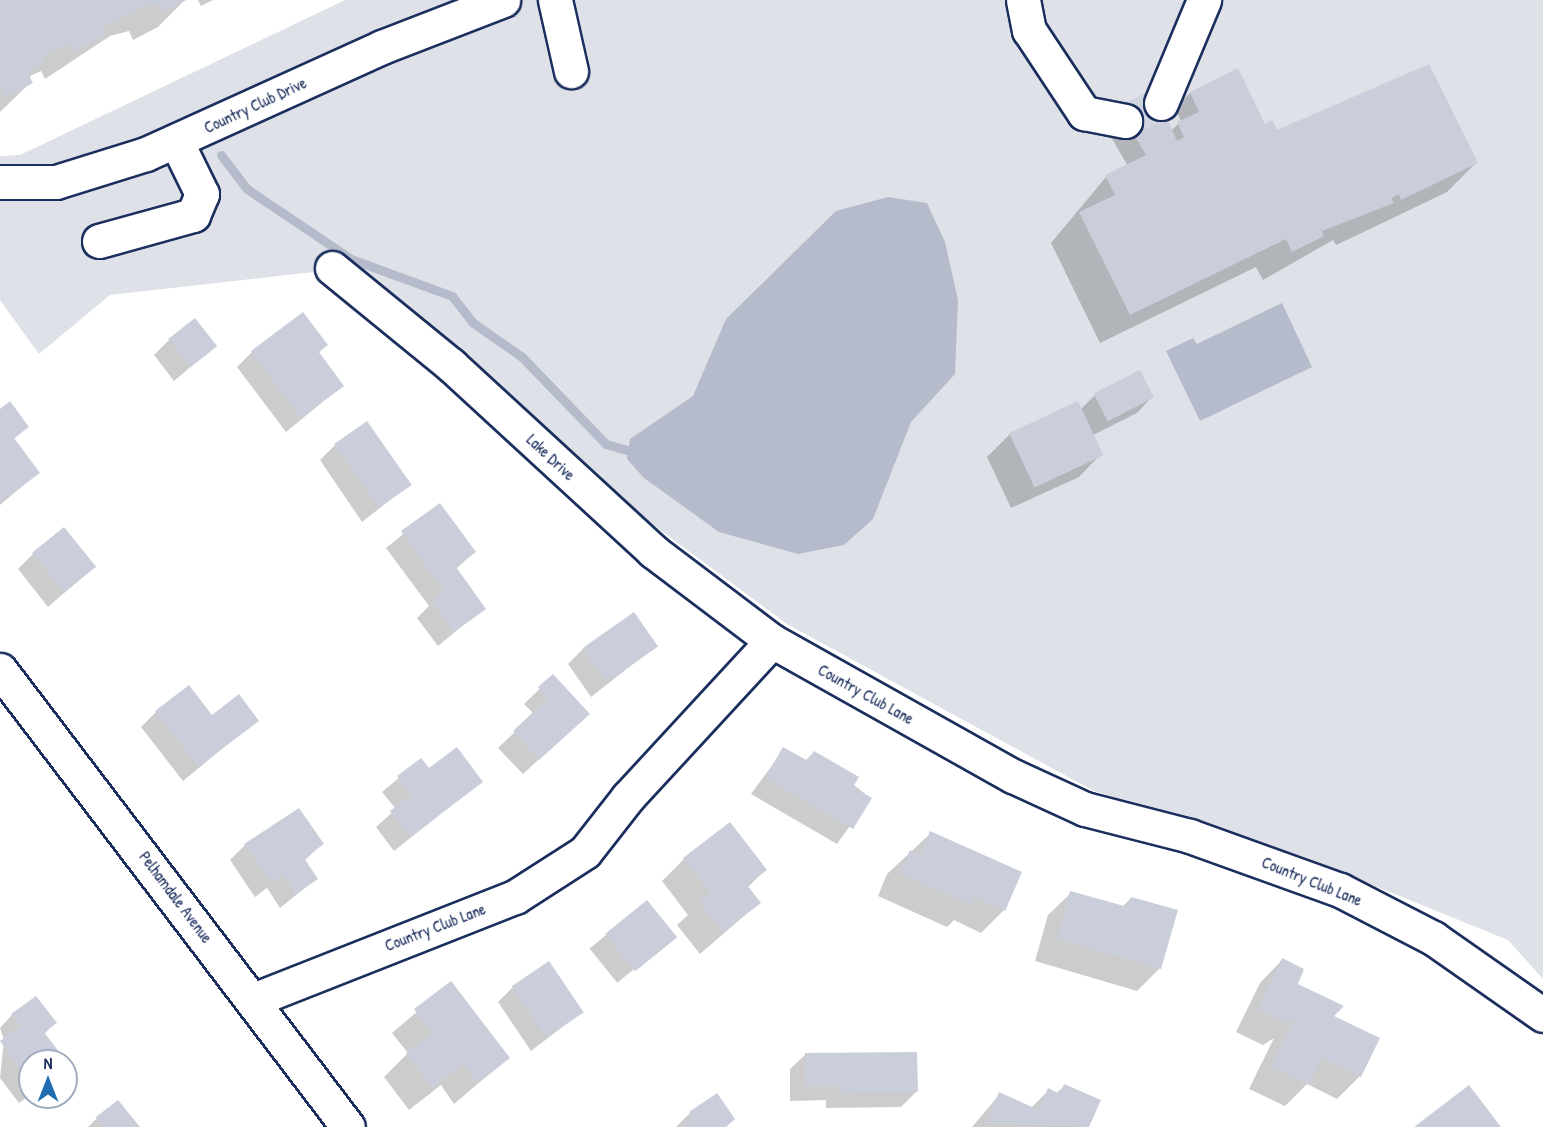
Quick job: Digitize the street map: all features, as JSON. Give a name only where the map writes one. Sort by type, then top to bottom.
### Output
[{"type":"street","name":"Country Club Drive","points":[[0,182],[56,182],[176,141],[422,30],[503,0]]},
{"type":"street","points":[[555,0],[571,71]]},
{"type":"street","points":[[1023,0],[1029,30],[1084,113],[1125,121]]},
{"type":"street","points":[[1161,103],[1204,0]]},
{"type":"street","points":[[99,241],[193,215],[202,194],[176,141]]},
{"type":"street","name":"Lake Drive","points":[[333,268],[451,365],[652,551],[772,641]]},
{"type":"street","name":"Country Club Lane","points":[[253,1000],[515,897],[585,852],[628,797],[772,641],[1013,776],[1085,809],[1190,836],[1340,890],[1433,938],[1543,1015]]},
{"type":"street","name":"Pelhamdale Avenue","points":[[0,670],[348,1127]]},
{"type":"shaded area","points":[[345,0],[1543,0],[1543,979],[1508,940],[1301,856],[1094,791],[787,624],[586,475],[358,267],[110,295],[39,354],[0,300],[0,156],[20,155]]},
{"type":"water","points":[[888,197],[927,203],[945,242],[958,300],[955,374],[911,422],[873,519],[844,545],[798,554],[719,532],[644,478],[627,459],[630,439],[693,396],[726,319],[836,211]]},
{"type":"water","points":[[1282,303],[1312,367],[1200,421],[1166,351],[1193,338],[1197,344]]},
{"type":"building","points":[[0,0],[186,0],[163,12],[158,3],[141,8],[102,27],[106,35],[75,51],[70,43],[42,57],[45,63],[27,72],[33,83],[5,97],[0,87]]},
{"type":"building","points":[[1429,64],[1478,163],[1401,200],[1399,194],[1391,198],[1394,203],[1322,231],[1324,236],[1292,252],[1286,239],[1130,315],[1079,212],[1115,195],[1105,175],[1146,155],[1119,110],[1156,92],[1177,141],[1184,137],[1177,122],[1199,112],[1190,92],[1238,68],[1265,124],[1272,120],[1277,130]]},
{"type":"building","points":[[303,312],[328,345],[319,352],[344,386],[301,418],[251,351]]},
{"type":"building","points":[[195,318],[217,346],[190,367],[168,339]]},
{"type":"building","points":[[1140,370],[1154,398],[1108,421],[1094,394]]},
{"type":"building","points":[[10,401],[29,427],[14,438],[40,473],[0,502],[0,409]]},
{"type":"building","points":[[1078,401],[1103,455],[1034,487],[1009,433]]},
{"type":"building","points":[[367,421],[412,485],[379,508],[334,444]]},
{"type":"building","points":[[440,503],[476,552],[456,567],[486,609],[454,632],[431,601],[444,591],[401,531]]},
{"type":"building","points":[[64,527],[96,567],[64,592],[32,553]]},
{"type":"building","points":[[634,612],[658,646],[606,683],[582,648]]},
{"type":"building","points":[[553,674],[590,714],[539,760],[513,731],[548,698],[538,687]]},
{"type":"building","points":[[189,685],[212,715],[239,694],[259,721],[198,767],[155,711]]},
{"type":"building","points":[[457,747],[483,782],[410,837],[390,811],[412,795],[397,776],[421,758],[429,768]]},
{"type":"building","points":[[783,747],[808,761],[814,751],[859,777],[853,787],[872,798],[853,829],[765,778]]},
{"type":"building","points":[[299,808],[324,844],[304,858],[318,879],[296,894],[283,874],[271,883],[244,844]]},
{"type":"building","points":[[730,822],[767,870],[747,885],[761,903],[723,932],[699,901],[710,893],[683,858]]},
{"type":"building","points":[[930,831],[1022,872],[1005,911],[975,897],[971,905],[899,873],[910,850],[920,855]]},
{"type":"building","points":[[1070,891],[1128,907],[1131,897],[1178,910],[1161,969],[1057,939]]},
{"type":"building","points":[[647,900],[677,937],[635,971],[605,934]]},
{"type":"building","points":[[1282,958],[1304,969],[1298,984],[1344,1006],[1334,1016],[1380,1038],[1361,1077],[1322,1058],[1309,1085],[1271,1066],[1294,1018],[1286,1023],[1258,1009]]},
{"type":"building","points":[[549,961],[584,1012],[546,1038],[512,986]]},
{"type":"building","points":[[451,981],[510,1058],[478,1083],[464,1064],[432,1088],[406,1053],[432,1033],[414,1009]]},
{"type":"building","points":[[36,996],[57,1023],[44,1032],[57,1049],[18,1049],[18,1066],[0,1041],[20,1026],[11,1014]]},
{"type":"building","points":[[917,1052],[918,1092],[841,1093],[841,1086],[805,1086],[805,1053]]},
{"type":"building","points":[[1064,1084],[1101,1100],[1089,1127],[986,1123],[999,1092],[1039,1110],[1048,1088],[1060,1094]]},
{"type":"building","points":[[1469,1085],[1501,1127],[1414,1127]]},
{"type":"building","points":[[717,1093],[735,1119],[726,1127],[681,1127],[694,1118],[689,1112]]},
{"type":"building","points":[[118,1100],[140,1127],[103,1127],[96,1117]]},
{"type":"waterway","points":[[221,155],[247,189],[351,259],[452,296],[472,322],[522,357],[606,444],[627,450]]},
{"type":"tunnel","points":[[1125,121],[1161,103]]}]
